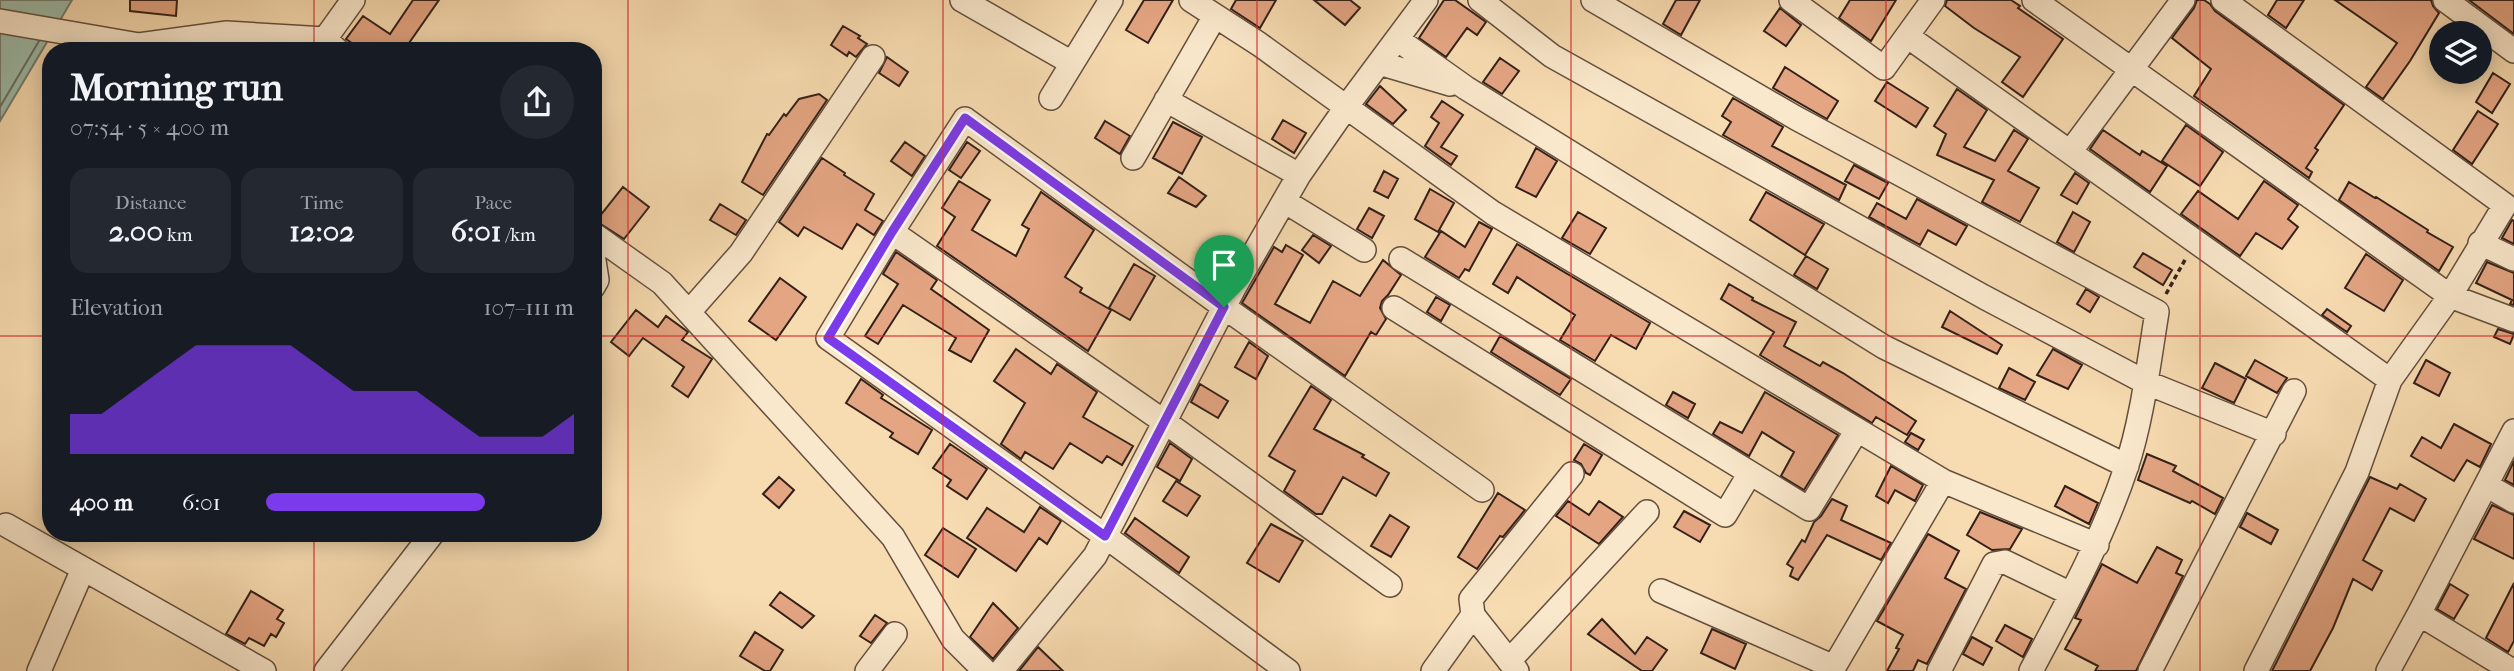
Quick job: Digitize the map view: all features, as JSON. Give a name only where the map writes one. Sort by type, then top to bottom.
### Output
[{"type":"street","points":[[332,42],[353,0]]},
{"type":"street","points":[[962,0],[1072,63]]},
{"type":"street","points":[[1051,98],[1111,0]]},
{"type":"street","points":[[1191,0],[1347,106],[1493,213],[1943,481],[2097,545]]},
{"type":"street","points":[[1001,671],[1095,556],[1224,307],[1299,175],[1426,0]]},
{"type":"street","points":[[1480,0],[1552,56],[1984,297],[2145,382],[2274,434]]},
{"type":"street","points":[[1593,0],[1796,118],[2157,312],[2127,466],[2097,545],[2031,671]]},
{"type":"street","points":[[1791,0],[1884,68],[1933,0]]},
{"type":"street","points":[[2034,0],[2450,296],[2514,320]]},
{"type":"street","points":[[2070,152],[2183,0]]},
{"type":"street","points":[[2223,0],[2509,199],[2450,296],[2390,380],[2357,472],[2256,671]]},
{"type":"street","points":[[2445,0],[2514,51]]},
{"type":"street","points":[[1133,158],[1215,16]]},
{"type":"street","points":[[0,21],[122,42]]},
{"type":"street","points":[[161,42],[227,33],[305,42]]},
{"type":"street","points":[[1908,36],[2390,380]]},
{"type":"street","points":[[1397,38],[1466,88],[1884,347],[2127,466]]},
{"type":"street","points":[[689,312],[741,253],[873,57]]},
{"type":"street","points":[[1379,63],[1466,88]]},
{"type":"street","points":[[1166,100],[1299,175]]},
{"type":"street","points":[[1288,671],[828,338],[965,118],[1224,307],[1482,490]]},
{"type":"street","points":[[1284,201],[1364,250]]},
{"type":"street","points":[[892,232],[1164,421],[1390,585]]},
{"type":"street","points":[[602,240],[663,283],[893,537],[953,639],[985,671]]},
{"type":"street","points":[[2480,243],[2514,259]]},
{"type":"street","points":[[1401,259],[1809,509],[1857,430]]},
{"type":"street","points":[[1394,308],[1725,515],[1750,473]]},
{"type":"street","points":[[2150,671],[2294,391]]},
{"type":"street","points":[[2388,671],[2514,430]]},
{"type":"street","points":[[1572,474],[1471,599],[1473,615],[1513,666],[1647,512]]},
{"type":"street","points":[[1661,591],[1833,669],[1943,481]]},
{"type":"street","points":[[2486,485],[2514,500]]},
{"type":"street","points":[[6,525],[248,668]]},
{"type":"street","points":[[326,671],[426,542]]},
{"type":"street","points":[[1939,671],[1994,564],[2005,562],[2071,594]]},
{"type":"street","points":[[39,671],[83,569]]},
{"type":"street","points":[[2419,614],[2513,671]]},
{"type":"street","points":[[1433,671],[1473,615]]},
{"type":"street","points":[[867,671],[895,634]]},
{"type":"path","points":[[2157,312],[2195,240]]},
{"type":"water","points":[[0,0],[72,0],[47,42],[42,42],[42,50],[0,121]]},
{"type":"building","points":[[130,0],[177,0],[176,16],[130,11]]},
{"type":"building","points":[[413,0],[439,0],[410,42],[350,42],[346,39],[363,16],[390,34]]},
{"type":"building","points":[[1144,0],[1173,0],[1148,43],[1126,30]]},
{"type":"building","points":[[1236,0],[1276,0],[1260,28],[1231,9]]},
{"type":"building","points":[[1314,0],[1350,0],[1360,8],[1345,25]]},
{"type":"building","points":[[1444,0],[1455,0],[1486,22],[1477,35],[1467,28],[1446,57],[1419,38]]},
{"type":"building","points":[[1676,0],[1700,0],[1681,35],[1663,24]]},
{"type":"building","points":[[1850,0],[1896,0],[1871,41],[1839,18]]},
{"type":"building","points":[[1947,0],[2011,0],[2020,6],[2018,8],[2063,39],[2023,97],[2002,82],[2020,57],[1945,6]]},
{"type":"building","points":[[2197,0],[2210,4],[2215,11],[2344,105],[2315,148],[2318,150],[2306,168],[2312,172],[2309,178],[2194,96],[2211,69],[2172,38]]},
{"type":"building","points":[[2277,0],[2304,0],[2286,28],[2268,15]]},
{"type":"building","points":[[2335,0],[2431,0],[2439,13],[2434,21],[2429,21],[2429,30],[2383,99],[2366,87],[2397,43]]},
{"type":"building","points":[[2469,0],[2514,0],[2514,34]]},
{"type":"building","points":[[1780,8],[1801,25],[1786,46],[1764,31]]},
{"type":"building","points":[[843,26],[860,36],[858,38],[867,44],[856,57],[849,52],[847,56],[831,45]]},
{"type":"building","points":[[887,57],[908,72],[899,86],[879,73]]},
{"type":"building","points":[[1500,58],[1519,71],[1502,94],[1483,82]]},
{"type":"building","points":[[1785,67],[1838,101],[1827,119],[1773,88]]},
{"type":"building","points":[[2492,75],[2510,84],[2492,113],[2476,102],[2487,84],[2492,84]]},
{"type":"building","points":[[1887,82],[1928,108],[1916,127],[1875,101]]},
{"type":"building","points":[[1380,86],[1406,110],[1393,124],[1366,104]]},
{"type":"building","points":[[1957,89],[1987,110],[1964,147],[1995,161],[2014,130],[2028,139],[2008,171],[2039,188],[2020,222],[1982,202],[1994,180],[1937,155],[1946,134],[1934,126]]},
{"type":"building","points":[[819,94],[827,100],[763,195],[742,182],[767,134],[769,135],[784,114],[786,116],[799,99]]},
{"type":"building","points":[[1733,98],[1783,127],[1772,146],[1846,185],[1839,200],[1723,135],[1731,122],[1722,116]]},
{"type":"building","points":[[1442,101],[1463,115],[1441,147],[1457,156],[1451,165],[1425,146],[1439,123],[1431,117]]},
{"type":"building","points":[[2478,111],[2498,124],[2472,164],[2453,150]]},
{"type":"building","points":[[1283,120],[1306,133],[1294,153],[1272,139]]},
{"type":"building","points":[[1105,121],[1130,136],[1120,154],[1095,138]]},
{"type":"building","points":[[1173,122],[1202,137],[1182,174],[1153,158]]},
{"type":"building","points":[[2186,125],[2223,152],[2200,186],[2162,161]]},
{"type":"building","points":[[2103,130],[2140,155],[2142,151],[2167,166],[2150,192],[2090,149]]},
{"type":"building","points":[[905,142],[925,156],[912,176],[891,161]]},
{"type":"building","points":[[967,142],[980,151],[961,178],[949,170]]},
{"type":"building","points":[[1536,148],[1557,161],[1536,197],[1516,187]]},
{"type":"building","points":[[822,158],[874,194],[865,210],[883,221],[874,235],[857,224],[842,249],[804,227],[798,236],[779,222]]},
{"type":"building","points":[[1854,165],[1888,183],[1879,199],[1845,181]]},
{"type":"building","points":[[1384,171],[1398,179],[1388,198],[1374,191]]},
{"type":"building","points":[[2075,173],[2089,183],[2077,204],[2061,195]]},
{"type":"building","points":[[1179,177],[1206,196],[1196,207],[1168,193]]},
{"type":"building","points":[[959,181],[990,200],[972,230],[1016,256],[1029,229],[1022,225],[1041,192],[1094,230],[1065,277],[1082,288],[1080,292],[1111,310],[1088,351],[937,246],[955,217],[942,208]]},
{"type":"building","points":[[2264,181],[2298,205],[2288,219],[2298,227],[2282,249],[2256,233],[2240,256],[2181,214],[2198,191],[2238,219]]},
{"type":"building","points":[[2349,182],[2453,247],[2439,271],[2339,200]]},
{"type":"building","points":[[623,187],[649,207],[624,239],[602,225],[602,213]]},
{"type":"building","points":[[1430,189],[1454,203],[1438,232],[1415,219]]},
{"type":"building","points":[[1766,192],[1824,224],[1805,255],[1750,220]]},
{"type":"building","points":[[1917,199],[1967,226],[1956,245],[1928,230],[1920,245],[1869,217],[1877,203],[1906,219]]},
{"type":"building","points":[[720,204],[746,220],[736,235],[710,220]]},
{"type":"building","points":[[1369,208],[1384,216],[1372,238],[1357,229]]},
{"type":"building","points":[[1578,212],[1606,228],[1590,254],[1562,238]]},
{"type":"building","points":[[2073,212],[2090,222],[2074,252],[2057,242]]},
{"type":"building","points":[[2512,220],[2514,221],[2514,244],[2502,238]]},
{"type":"building","points":[[1479,222],[1492,229],[1469,271],[1465,269],[1459,278],[1425,257],[1441,231],[1465,247]]},
{"type":"building","points":[[1313,235],[1331,246],[1319,263],[1302,250]]},
{"type":"building","points":[[1517,244],[1650,323],[1636,349],[1611,335],[1595,361],[1560,340],[1575,315],[1517,277],[1508,293],[1493,284]]},
{"type":"building","points":[[1286,245],[1303,255],[1275,304],[1310,323],[1333,281],[1360,296],[1383,260],[1401,275],[1382,301],[1380,308],[1386,319],[1376,335],[1371,332],[1345,376],[1242,303],[1274,247],[1282,252]]},
{"type":"building","points":[[896,252],[937,280],[931,289],[989,330],[971,362],[949,350],[956,338],[903,305],[878,344],[865,336],[898,284],[883,274]]},
{"type":"building","points":[[2143,253],[2172,270],[2163,285],[2134,267]]},
{"type":"building","points":[[2366,254],[2403,280],[2384,311],[2345,288]]},
{"type":"building","points":[[1806,256],[1828,269],[1817,289],[1794,275]]},
{"type":"building","points":[[2487,262],[2514,273],[2514,305],[2510,304],[2512,300],[2476,283]]},
{"type":"building","points":[[1134,264],[1155,276],[1130,320],[1109,308]]},
{"type":"building","points":[[780,278],[806,297],[776,340],[749,321]]},
{"type":"building","points":[[1729,284],[1753,298],[1752,300],[1796,322],[1784,346],[1820,366],[1823,362],[1843,373],[1916,421],[1907,435],[1876,417],[1872,423],[1760,355],[1774,332],[1721,299]]},
{"type":"building","points":[[2086,289],[2099,297],[2090,312],[2077,304]]},
{"type":"building","points":[[1436,297],[1450,305],[1441,321],[1427,312]]},
{"type":"building","points":[[2327,309],[2351,326],[2347,332],[2322,315]]},
{"type":"building","points":[[636,310],[658,327],[666,316],[688,332],[682,340],[712,359],[688,397],[672,386],[684,367],[643,338],[629,356],[611,342]]},
{"type":"building","points":[[1950,311],[2002,345],[1997,354],[1942,327]]},
{"type":"building","points":[[2498,329],[2514,334],[2510,344],[2494,337]]},
{"type":"building","points":[[1500,336],[1571,379],[1560,395],[1491,352]]},
{"type":"building","points":[[1249,342],[1268,356],[1256,379],[1235,367]]},
{"type":"building","points":[[1016,349],[1051,374],[1057,364],[1097,392],[1083,417],[1133,446],[1122,465],[1107,456],[1102,463],[1070,443],[1053,469],[1025,452],[1021,459],[1001,444],[1025,403],[994,381]]},
{"type":"building","points":[[2053,349],[2082,365],[2068,389],[2037,375]]},
{"type":"building","points":[[2255,360],[2287,378],[2277,393],[2246,376]]},
{"type":"building","points":[[2426,360],[2450,373],[2439,396],[2414,383]]},
{"type":"building","points":[[2215,363],[2246,379],[2234,403],[2202,388]]},
{"type":"building","points":[[2009,368],[2035,382],[2025,400],[1999,388]]},
{"type":"building","points":[[861,379],[883,395],[881,398],[932,430],[918,454],[890,437],[893,433],[846,403]]},
{"type":"building","points":[[1200,384],[1228,401],[1218,418],[1191,402]]},
{"type":"building","points":[[1311,386],[1331,400],[1314,429],[1364,455],[1362,457],[1389,473],[1376,496],[1343,477],[1322,514],[1316,514],[1284,491],[1295,471],[1269,456]]},
{"type":"building","points":[[1673,392],[1695,404],[1688,418],[1666,405]]},
{"type":"building","points":[[1765,392],[1838,435],[1804,490],[1781,476],[1794,452],[1762,432],[1749,456],[1713,434],[1720,422],[1742,433]]},
{"type":"building","points":[[2454,424],[2491,444],[2480,467],[2467,460],[2454,481],[2411,456],[2422,437],[2441,448]]},
{"type":"building","points":[[1911,433],[1924,440],[1918,450],[1905,442]]},
{"type":"building","points":[[1170,443],[1192,459],[1180,481],[1157,467]]},
{"type":"building","points":[[950,444],[987,469],[967,499],[947,486],[951,480],[933,468]]},
{"type":"building","points":[[1584,444],[1602,455],[1590,475],[1574,460]]},
{"type":"building","points":[[2147,454],[2176,466],[2173,471],[2223,498],[2215,514],[2192,501],[2190,503],[2138,480]]},
{"type":"building","points":[[2514,461],[2514,485],[2505,480]]},
{"type":"building","points":[[1891,466],[1923,485],[1915,501],[1895,490],[1888,503],[1876,496]]},
{"type":"building","points":[[779,477],[794,490],[779,508],[763,494]]},
{"type":"building","points":[[2370,477],[2397,489],[2400,484],[2426,499],[2414,521],[2390,508],[2363,560],[2382,571],[2372,590],[2353,579],[2333,628],[2310,671],[2272,671]]},
{"type":"building","points":[[1176,481],[1200,496],[1187,516],[1163,501]]},
{"type":"building","points":[[2065,486],[2098,503],[2089,524],[2055,506]]},
{"type":"building","points":[[1498,493],[1525,510],[1503,537],[1500,536],[1477,569],[1458,557]]},
{"type":"building","points":[[1832,499],[1847,506],[1841,520],[1891,543],[1881,560],[1827,535],[1798,580],[1790,576],[1793,568],[1787,564],[1802,540],[1805,542],[1814,522]]},
{"type":"building","points":[[1568,501],[1589,515],[1599,501],[1623,517],[1599,544],[1556,516]]},
{"type":"building","points":[[2492,505],[2514,515],[2514,559],[2474,539]]},
{"type":"building","points":[[1040,507],[1061,521],[1047,544],[1039,538],[1016,571],[967,538],[987,508],[1024,532]]},
{"type":"building","points":[[1684,511],[1710,525],[1700,542],[1674,527]]},
{"type":"building","points":[[1980,512],[2022,529],[2010,549],[1992,550],[1967,535]]},
{"type":"building","points":[[2247,513],[2278,530],[2271,544],[2240,527]]},
{"type":"building","points":[[1390,515],[1409,527],[1391,557],[1371,546]]},
{"type":"building","points":[[1135,518],[1189,557],[1179,573],[1125,533]]},
{"type":"building","points":[[1271,524],[1303,541],[1279,582],[1247,563]]},
{"type":"building","points":[[943,528],[976,549],[958,577],[925,555]]},
{"type":"building","points":[[1928,534],[1959,551],[1945,578],[1966,589],[1927,664],[1918,660],[1913,671],[1887,671],[1903,635],[1877,621]]},
{"type":"building","points":[[2157,547],[2182,560],[2176,573],[2183,576],[2136,671],[2095,671],[2098,666],[2065,649],[2081,620],[2075,618],[2102,564],[2137,583]]},
{"type":"building","points":[[2514,583],[2514,641],[2508,652],[2486,638]]},
{"type":"building","points":[[2450,584],[2468,595],[2454,619],[2437,609]]},
{"type":"building","points":[[251,591],[283,610],[277,619],[284,623],[276,637],[271,634],[264,646],[249,638],[245,644],[226,634]]},
{"type":"building","points":[[780,592],[814,616],[802,628],[770,605]]},
{"type":"building","points":[[993,603],[1018,628],[993,659],[970,637]]},
{"type":"building","points":[[875,615],[887,623],[871,643],[860,636]]},
{"type":"building","points":[[1602,619],[1635,654],[1647,637],[1667,650],[1652,671],[1642,671],[1588,634]]},
{"type":"building","points":[[2005,625],[2032,639],[2023,657],[1996,641]]},
{"type":"building","points":[[1712,629],[1746,644],[1735,669],[1701,653]]},
{"type":"building","points":[[755,632],[783,650],[770,671],[765,671],[740,656]]},
{"type":"building","points":[[1972,637],[1992,648],[1983,665],[1963,654]]},
{"type":"building","points":[[1038,647],[1063,671],[1019,671]]},
{"type":"route","points":[[965,118],[1224,307],[1105,536],[828,338],[965,118]]}]
